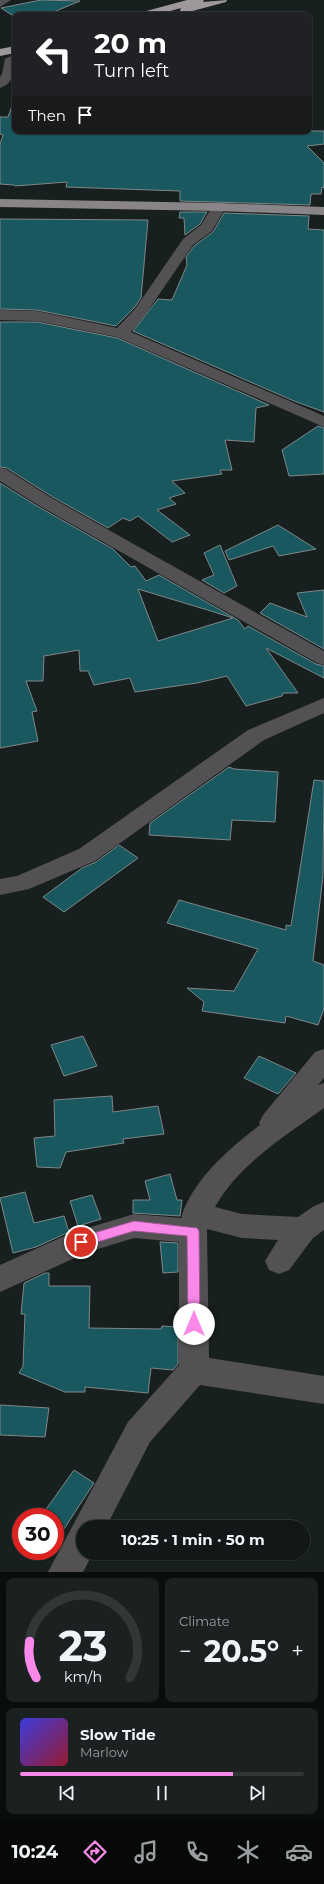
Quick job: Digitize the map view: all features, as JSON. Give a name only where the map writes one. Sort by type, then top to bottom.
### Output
[{"type":"highway","points":[[154,12],[199,0]]},
{"type":"highway","points":[[179,12],[222,0]]},
{"type":"highway","points":[[0,53],[10,57]]},
{"type":"main road","points":[[0,197],[84,196],[324,202]]},
{"type":"main road","points":[[0,203],[219,207],[324,211]]},
{"type":"street","points":[[0,4],[6,0]]},
{"type":"street","points":[[0,84],[8,75],[10,57]]},
{"type":"street","points":[[121,333],[140,312],[178,254],[188,242],[207,228],[219,207]]},
{"type":"street","points":[[0,315],[37,316],[121,333],[324,422]]},
{"type":"street","points":[[0,473],[44,501],[324,659]]},
{"type":"street","points":[[0,887],[33,879],[87,855],[212,768],[256,735],[324,705]]},
{"type":"street","points":[[93,1520],[140,1432],[194,1370],[195,1223],[217,1181],[254,1145],[324,1059]]},
{"type":"street","points":[[254,1145],[324,1094]]},
{"type":"street","points":[[0,1279],[81,1242],[134,1226],[226,1223],[242,1226],[313,1222]]},
{"type":"street","points":[[279,1261],[313,1222]]},
{"type":"street","points":[[194,1370],[324,1390]]},
{"type":"street","points":[[65,1572],[76,1552]]},
{"type":"building","points":[[41,0],[80,1],[53,12],[12,12],[12,15],[1,8]]},
{"type":"building","points":[[12,106],[12,134],[312,134],[312,131],[324,131],[324,144],[307,146],[324,163],[324,188],[322,187],[321,194],[311,194],[310,205],[180,201],[180,191],[66,187],[67,182],[15,186],[0,184],[0,144],[3,135],[0,134],[0,117],[8,117]]},
{"type":"building","points":[[180,212],[207,212],[200,224],[185,235],[184,218],[179,218]]},
{"type":"building","points":[[224,213],[309,216],[308,229],[324,230],[324,412],[294,401],[133,331],[158,299],[172,300],[187,265],[186,257],[194,246],[213,232]]},
{"type":"building","points":[[0,219],[148,220],[141,298],[134,308],[116,326],[37,310],[0,309]]},
{"type":"building","points":[[0,322],[37,322],[117,338],[269,405],[256,408],[254,442],[225,440],[232,470],[220,470],[222,474],[172,481],[185,493],[169,498],[176,504],[157,510],[190,535],[172,542],[138,516],[130,521],[123,518],[108,528],[51,496],[7,468],[0,467]]},
{"type":"building","points":[[318,426],[324,428],[324,474],[289,476],[282,450]]},
{"type":"building","points":[[0,483],[113,549],[131,567],[135,566],[146,581],[159,575],[238,620],[245,629],[248,626],[316,664],[324,666],[324,678],[266,648],[298,693],[283,693],[282,696],[246,706],[227,676],[197,683],[135,692],[130,678],[94,685],[88,671],[80,671],[79,650],[44,656],[43,681],[26,681],[37,711],[32,712],[38,741],[0,748]],"holes":[[[138,589],[233,618],[158,641]]]},
{"type":"building","points":[[278,525],[316,549],[279,556],[273,546],[229,560],[225,551]]},
{"type":"building","points":[[220,545],[237,586],[224,593],[202,580],[214,575],[204,553]]},
{"type":"building","points":[[324,590],[324,649],[260,613],[270,603],[307,617],[297,593]]},
{"type":"building","points":[[229,767],[234,769],[278,772],[275,822],[232,820],[230,840],[149,835],[150,823]]},
{"type":"building","points":[[314,780],[324,781],[323,876],[313,961],[324,965],[324,1009],[318,1025],[286,1016],[285,1023],[202,1011],[204,1002],[187,988],[234,991],[258,949],[167,923],[179,900],[286,930],[286,925],[291,926]]},
{"type":"building","points":[[119,845],[138,858],[64,912],[43,897],[82,868],[96,862]]},
{"type":"building","points":[[83,1036],[97,1066],[64,1076],[51,1045]]},
{"type":"building","points":[[259,1056],[296,1073],[278,1094],[244,1078]]},
{"type":"building","points":[[112,1096],[113,1112],[158,1106],[164,1134],[123,1139],[124,1143],[66,1152],[60,1168],[37,1167],[34,1138],[55,1136],[54,1100]]},
{"type":"building","points":[[170,1174],[177,1200],[182,1200],[180,1216],[133,1213],[133,1200],[150,1200],[145,1181]]},
{"type":"building","points":[[25,1192],[34,1223],[64,1216],[69,1232],[36,1247],[13,1253],[0,1198]]},
{"type":"building","points":[[92,1195],[101,1219],[78,1226],[70,1201]]},
{"type":"building","points":[[160,1242],[178,1243],[178,1272],[163,1273]]},
{"type":"building","points":[[45,1273],[49,1273],[49,1286],[90,1286],[89,1328],[161,1329],[162,1326],[178,1327],[178,1364],[173,1370],[151,1368],[148,1393],[85,1387],[85,1392],[65,1392],[19,1373],[23,1366],[25,1314],[21,1314],[24,1283]]},
{"type":"building","points":[[0,1405],[49,1408],[45,1437],[0,1435]]},
{"type":"building","points":[[74,1470],[94,1483],[64,1529],[64,1508],[47,1508]]},
{"type":"route","points":[[81,1242],[134,1226],[193,1231],[194,1324]]}]
